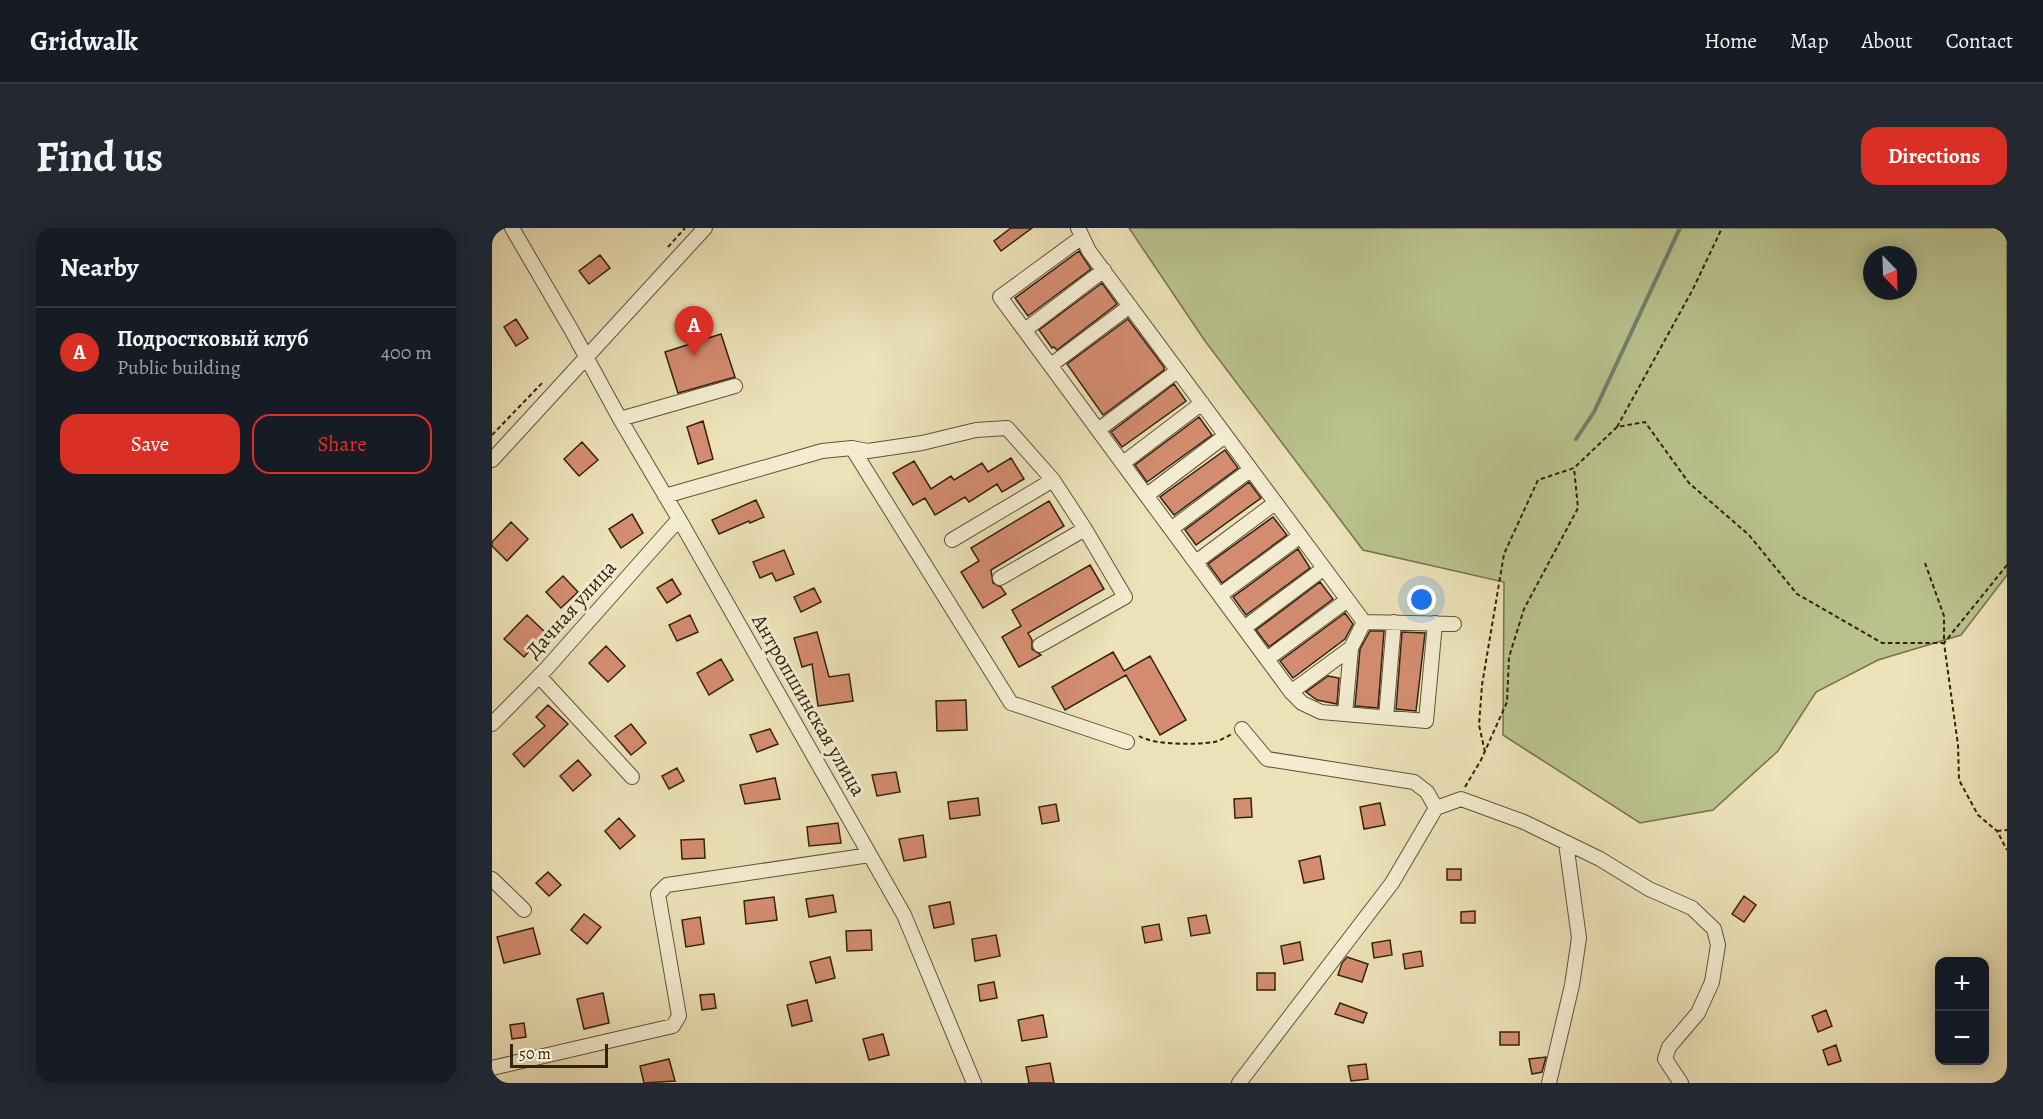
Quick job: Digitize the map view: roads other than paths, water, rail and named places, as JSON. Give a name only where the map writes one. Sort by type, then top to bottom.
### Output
[{"type":"street","name":"Антропшинская улица","points":[[512,228],[904,915],[974,1083]]},
{"type":"street","points":[[492,460],[705,228]]},
{"type":"street","points":[[1435,623],[1426,721],[1321,712],[1302,703],[1267,660],[1000,297],[1080,232],[1089,250],[1346,601],[1364,622],[1394,622],[1435,623],[1454,624]]},
{"type":"street","points":[[1025,330],[1104,270]]},
{"type":"street","points":[[1051,365],[1130,306]]},
{"type":"street","points":[[1098,430],[1178,371]]},
{"type":"street","points":[[620,419],[735,386]]},
{"type":"street","points":[[1123,463],[1202,404]]},
{"type":"street","points":[[665,496],[822,451],[852,448],[868,451],[922,443],[976,430],[1007,428],[1053,480],[1086,529],[1125,597],[1040,645]]},
{"type":"street","points":[[1147,495],[1225,436]]},
{"type":"street","points":[[852,448],[1011,703],[1131,738]]},
{"type":"street","points":[[1172,529],[1250,470]]},
{"type":"street","points":[[952,540],[1053,480]]},
{"type":"street","points":[[1196,562],[1275,503]]},
{"type":"street","name":"Дачная улица","points":[[492,724],[539,676],[680,519]]},
{"type":"street","points":[[1000,578],[1086,529]]},
{"type":"street","points":[[1220,595],[1299,537]]},
{"type":"street","points":[[1244,628],[1323,569]]},
{"type":"street","points":[[1267,660],[1346,601]]},
{"type":"street","points":[[1345,714],[1352,648],[1364,622]]},
{"type":"street","points":[[1386,717],[1394,622]]},
{"type":"street","points":[[1291,692],[1352,648]]},
{"type":"street","points":[[539,676],[632,777]]},
{"type":"street","points":[[1242,729],[1268,759],[1414,782],[1427,792],[1436,808]]},
{"type":"street","points":[[1239,1083],[1392,883],[1436,808],[1461,799],[1524,822],[1600,859],[1649,889],[1692,908],[1714,929],[1718,945],[1712,982],[1698,1013],[1669,1047],[1665,1059],[1681,1083]]},
{"type":"street","points":[[1549,1083],[1572,985],[1579,938],[1566,843]]},
{"type":"street","points":[[492,1068],[673,1026],[679,1016],[658,894],[667,885],[870,855]]},
{"type":"street","points":[[492,879],[524,910]]},
{"type":"waterway","points":[[1576,439],[1594,412],[1680,228]]},
{"type":"place","name":"Подростковый клуб","points":[[694,356]]}]
